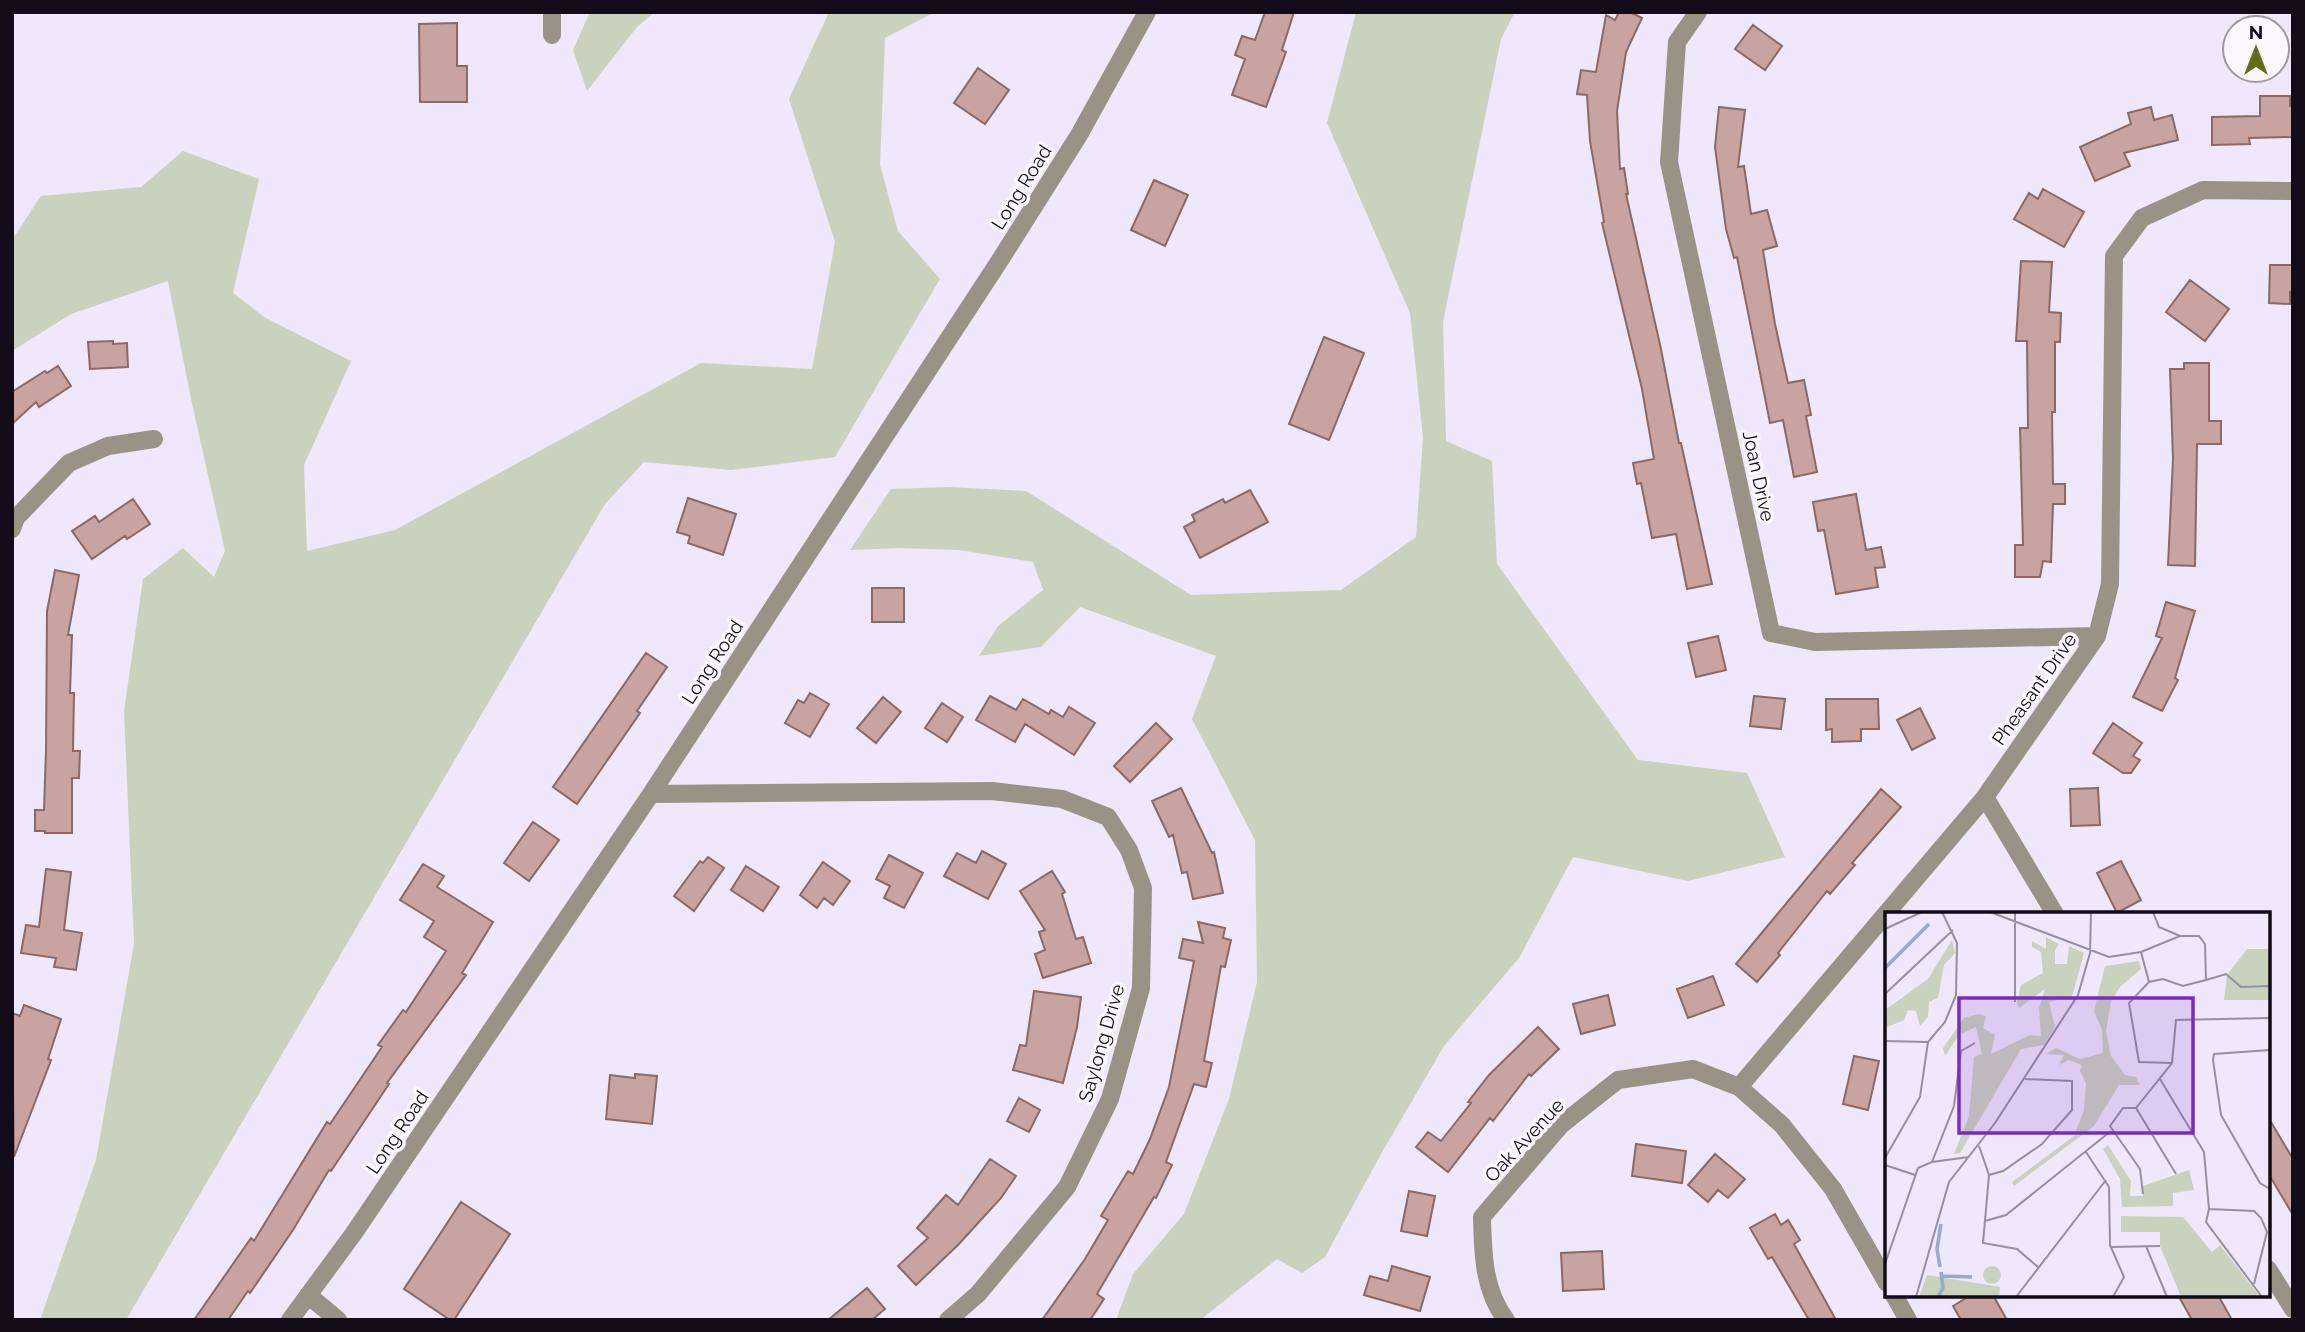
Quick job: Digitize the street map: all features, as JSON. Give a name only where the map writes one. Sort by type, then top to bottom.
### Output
[{"type":"street","points":[[552,12],[552,35]]},
{"type":"street","name":"Long Road","points":[[290,1320],[354,1233],[651,794],[1002,257],[1079,135],[1147,12]]},
{"type":"street","name":"Joan Drive","points":[[1698,12],[1677,41],[1669,162],[1771,633],[1815,642],[2097,636]]},
{"type":"street","name":"Pheasant Drive","points":[[1887,912],[1985,797],[2097,636],[2110,584],[2114,256],[2143,218],[2203,190],[2293,191]]},
{"type":"street","points":[[12,529],[16,518],[69,463],[108,446],[154,439]]},
{"type":"street","name":"Saylong Drive","points":[[651,794],[992,791],[1050,797],[1108,817],[1129,850],[1143,888],[1141,988],[1110,1099],[1067,1187],[978,1294],[948,1320]]},
{"type":"street","points":[[1985,797],[2054,912]]},
{"type":"street","name":"Pheasant Drive","points":[[1739,1087],[1885,915]]},
{"type":"street","name":"Oak Avenue","points":[[1499,1317],[1483,1266],[1482,1216],[1561,1125],[1618,1080],[1693,1069],[1739,1087]]},
{"type":"street","points":[[1739,1087],[1782,1125],[1833,1189],[1885,1280]]},
{"type":"street","points":[[2270,1272],[2293,1309]]},
{"type":"street","points":[[308,1295],[338,1320]]},
{"type":"street","points":[[1895,1297],[1908,1320]]},
{"type":"green space","points":[[590,12],[655,12],[637,27],[587,91],[573,50]]},
{"type":"green space","points":[[829,12],[935,12],[885,38],[880,165],[898,231],[940,279],[835,457],[731,470],[644,462],[605,504],[126,1320],[40,1320],[96,1160],[134,944],[124,711],[143,579],[183,548],[214,577],[225,551],[168,281],[71,314],[12,351],[12,240],[41,196],[141,187],[183,151],[259,179],[233,293],[264,317],[351,361],[304,465],[307,551],[395,530],[701,363],[812,369],[835,242],[789,99]]},
{"type":"green space","points":[[1356,12],[1515,12],[1501,39],[1443,322],[1446,441],[1492,461],[1497,564],[1638,760],[1747,773],[1785,857],[1688,881],[1573,857],[1519,958],[1444,1046],[1325,1257],[1302,1273],[1277,1259],[1200,1320],[1116,1320],[1133,1274],[1184,1214],[1229,1099],[1257,982],[1255,840],[1192,719],[1216,656],[1080,607],[1041,647],[979,656],[998,626],[1043,590],[1033,562],[959,550],[850,550],[891,489],[949,487],[1026,491],[1191,595],[1341,590],[1416,537],[1423,438],[1410,313],[1327,123]]},
{"type":"building","points":[[1265,12],[1294,12],[1282,50],[1286,52],[1266,107],[1232,95],[1245,59],[1235,55],[1242,36],[1255,40]]},
{"type":"building","points":[[1619,12],[1630,12],[1642,18],[1626,52],[1617,111],[1620,169],[1624,168],[1626,194],[1712,584],[1687,589],[1676,534],[1652,538],[1641,483],[1637,484],[1633,463],[1654,459],[1642,389],[1602,223],[1604,222],[1590,141],[1587,95],[1577,94],[1581,70],[1596,72],[1606,15],[1615,20]]},
{"type":"building","points":[[457,23],[457,66],[467,66],[467,102],[420,102],[419,24]]},
{"type":"building","points":[[1753,25],[1782,46],[1765,70],[1735,49]]},
{"type":"building","points":[[978,68],[1009,90],[985,124],[954,103]]},
{"type":"building","points":[[2260,96],[2290,96],[2290,106],[2293,106],[2293,137],[2249,138],[2250,144],[2212,145],[2212,117],[2260,116]]},
{"type":"building","points":[[1719,107],[1745,110],[1738,167],[1744,166],[1751,214],[1767,210],[1777,246],[1763,250],[1775,324],[1788,383],[1804,380],[1811,415],[1806,416],[1817,472],[1794,477],[1783,420],[1770,423],[1737,257],[1734,258],[1726,229],[1715,147]]},
{"type":"building","points":[[2151,107],[2154,120],[2172,115],[2178,140],[2124,153],[2130,166],[2095,181],[2080,147],[2131,124],[2128,113]]},
{"type":"building","points":[[1154,180],[1188,195],[1165,246],[1131,230]]},
{"type":"building","points":[[2043,189],[2084,212],[2064,247],[2014,219],[2029,193],[2038,199]]},
{"type":"building","points":[[2021,261],[2052,262],[2049,312],[2061,313],[2060,342],[2055,342],[2053,484],[2065,484],[2065,504],[2053,504],[2051,562],[2043,561],[2040,577],[2015,577],[2015,545],[2023,545],[2020,428],[2028,428],[2027,341],[2016,341]]},
{"type":"building","points":[[2270,265],[2293,265],[2293,293],[2290,292],[2290,304],[2269,303]]},
{"type":"building","points":[[2190,280],[2229,309],[2205,341],[2166,312]]},
{"type":"building","points":[[1324,337],[1364,353],[1329,440],[1289,424]]},
{"type":"building","points":[[113,341],[113,344],[127,343],[128,367],[90,369],[88,342]]},
{"type":"building","points":[[2184,363],[2209,363],[2209,421],[2221,421],[2221,444],[2197,444],[2195,566],[2168,565],[2173,459],[2170,369],[2184,369]]},
{"type":"building","points":[[58,366],[71,386],[39,407],[36,402],[12,424],[12,392]]},
{"type":"building","points":[[1250,490],[1268,522],[1200,558],[1184,527],[1195,521],[1192,515],[1223,499],[1225,503]]},
{"type":"building","points":[[1856,494],[1866,550],[1881,547],[1885,567],[1875,568],[1878,587],[1836,594],[1824,530],[1818,531],[1813,502]]},
{"type":"building","points":[[688,498],[736,514],[723,555],[688,543],[690,536],[677,532]]},
{"type":"building","points":[[133,499],[150,524],[127,539],[125,536],[92,559],[72,531],[95,516],[99,522]]},
{"type":"building","points":[[55,570],[79,575],[68,635],[72,635],[70,693],[74,693],[73,751],[80,751],[79,778],[72,778],[72,833],[35,831],[35,810],[44,810],[47,611]]},
{"type":"building","points":[[872,588],[904,588],[904,622],[872,622]]},
{"type":"building","points":[[2166,602],[2195,611],[2175,678],[2178,680],[2162,711],[2133,697],[2162,638],[2156,636]]},
{"type":"building","points":[[1718,636],[1726,670],[1696,677],[1688,643]]},
{"type":"building","points":[[646,653],[667,667],[637,711],[640,713],[577,804],[553,787]]},
{"type":"building","points":[[810,693],[829,704],[810,737],[785,723],[798,700],[804,703]]},
{"type":"building","points":[[990,696],[1016,710],[1023,699],[1049,714],[1051,710],[1063,717],[1069,707],[1095,723],[1074,755],[1025,724],[1015,742],[976,720]]},
{"type":"building","points":[[1754,696],[1785,699],[1781,729],[1750,726]]},
{"type":"building","points":[[883,697],[901,712],[876,743],[857,728]]},
{"type":"building","points":[[1826,699],[1878,699],[1879,729],[1861,729],[1861,741],[1832,742],[1832,729],[1826,730]]},
{"type":"building","points":[[942,703],[963,717],[947,742],[925,728]]},
{"type":"building","points":[[1920,708],[1935,738],[1912,750],[1897,720]]},
{"type":"building","points":[[1156,723],[1172,739],[1130,782],[1114,766]]},
{"type":"building","points":[[2113,723],[2142,743],[2133,756],[2140,760],[2131,773],[2123,773],[2093,753]]},
{"type":"building","points":[[1181,788],[1212,853],[1214,852],[1223,893],[1193,899],[1187,872],[1182,873],[1173,835],[1169,837],[1152,801]]},
{"type":"building","points":[[2098,788],[2100,825],[2071,826],[2070,789]]},
{"type":"building","points":[[1881,789],[1901,807],[1852,863],[1855,865],[1830,894],[1827,891],[1757,982],[1736,964]]},
{"type":"building","points":[[533,822],[559,840],[529,881],[504,863]]},
{"type":"building","points":[[982,851],[1006,864],[988,899],[944,876],[957,853],[976,863]]},
{"type":"building","points":[[889,855],[923,873],[904,908],[884,898],[890,886],[876,879]]},
{"type":"building","points":[[708,857],[724,868],[694,911],[674,896],[700,861],[703,863]]},
{"type":"building","points":[[2121,861],[2141,900],[2116,912],[2097,873]]},
{"type":"building","points":[[823,862],[850,881],[833,905],[824,898],[817,908],[800,895]]},
{"type":"building","points":[[423,864],[444,876],[437,887],[493,922],[462,973],[466,975],[387,1083],[389,1084],[331,1171],[329,1170],[293,1230],[250,1293],[248,1291],[228,1320],[194,1320],[251,1238],[254,1241],[327,1122],[330,1124],[382,1047],[378,1045],[403,1010],[406,1012],[446,951],[424,937],[434,921],[400,900]]},
{"type":"building","points":[[746,866],[779,887],[763,911],[731,890]]},
{"type":"building","points":[[46,869],[71,872],[64,930],[82,933],[76,970],[54,967],[56,958],[21,953],[26,925],[39,927]]},
{"type":"building","points":[[1052,871],[1065,892],[1062,894],[1076,939],[1083,937],[1091,963],[1043,978],[1035,954],[1045,950],[1039,932],[1045,930],[1020,891]]},
{"type":"building","points":[[1198,922],[1225,928],[1223,938],[1231,940],[1225,967],[1221,966],[1204,1061],[1212,1063],[1206,1087],[1194,1084],[1166,1162],[1172,1165],[1156,1198],[1154,1197],[1097,1294],[1104,1299],[1090,1320],[1042,1320],[1085,1259],[1108,1220],[1101,1216],[1128,1171],[1133,1174],[1150,1139],[1169,1087],[1194,961],[1179,958],[1183,939],[1203,943]]},
{"type":"building","points":[[1713,976],[1724,1005],[1688,1018],[1677,989]]},
{"type":"building","points":[[1034,991],[1081,997],[1077,1027],[1063,1083],[1013,1070],[1020,1045],[1026,1046]]},
{"type":"building","points":[[1608,995],[1615,1025],[1581,1034],[1573,1004]]},
{"type":"building","points":[[24,1005],[61,1019],[48,1059],[51,1060],[14,1157],[12,1013],[20,1016]]},
{"type":"building","points":[[1538,1027],[1559,1049],[1531,1076],[1529,1074],[1493,1121],[1490,1118],[1448,1172],[1416,1147],[1428,1132],[1441,1141],[1489,1075]]},
{"type":"building","points":[[1854,1056],[1879,1061],[1868,1110],[1843,1104]]},
{"type":"building","points":[[635,1074],[657,1076],[652,1124],[606,1119],[610,1075],[635,1078]]},
{"type":"building","points":[[1019,1098],[1040,1110],[1029,1132],[1007,1121]]},
{"type":"building","points":[[2270,1120],[2293,1159],[2293,1215],[2270,1176]]},
{"type":"building","points":[[1636,1144],[1686,1151],[1682,1183],[1632,1176]]},
{"type":"building","points":[[1715,1154],[1745,1179],[1728,1198],[1718,1190],[1708,1202],[1688,1185]]},
{"type":"building","points":[[990,1159],[1016,1176],[1001,1198],[958,1245],[916,1285],[898,1266],[928,1238],[917,1228],[946,1195],[958,1205]]},
{"type":"building","points":[[1409,1191],[1435,1196],[1427,1236],[1401,1231]]},
{"type":"building","points":[[461,1202],[510,1234],[454,1320],[450,1320],[404,1289]]},
{"type":"building","points":[[1775,1214],[1781,1225],[1788,1220],[1800,1240],[1794,1244],[1836,1320],[1809,1320],[1772,1257],[1768,1259],[1750,1228]]},
{"type":"building","points":[[1602,1251],[1604,1289],[1563,1291],[1561,1253]]},
{"type":"building","points":[[1392,1266],[1430,1277],[1420,1311],[1364,1295],[1370,1276],[1388,1281]]},
{"type":"building","points":[[867,1288],[885,1309],[872,1320],[828,1320]]},
{"type":"building","points":[[1968,1297],[1994,1297],[2007,1320],[1961,1320],[1953,1306]]},
{"type":"building","points":[[2179,1297],[2219,1297],[2232,1320],[2192,1320]]}]
